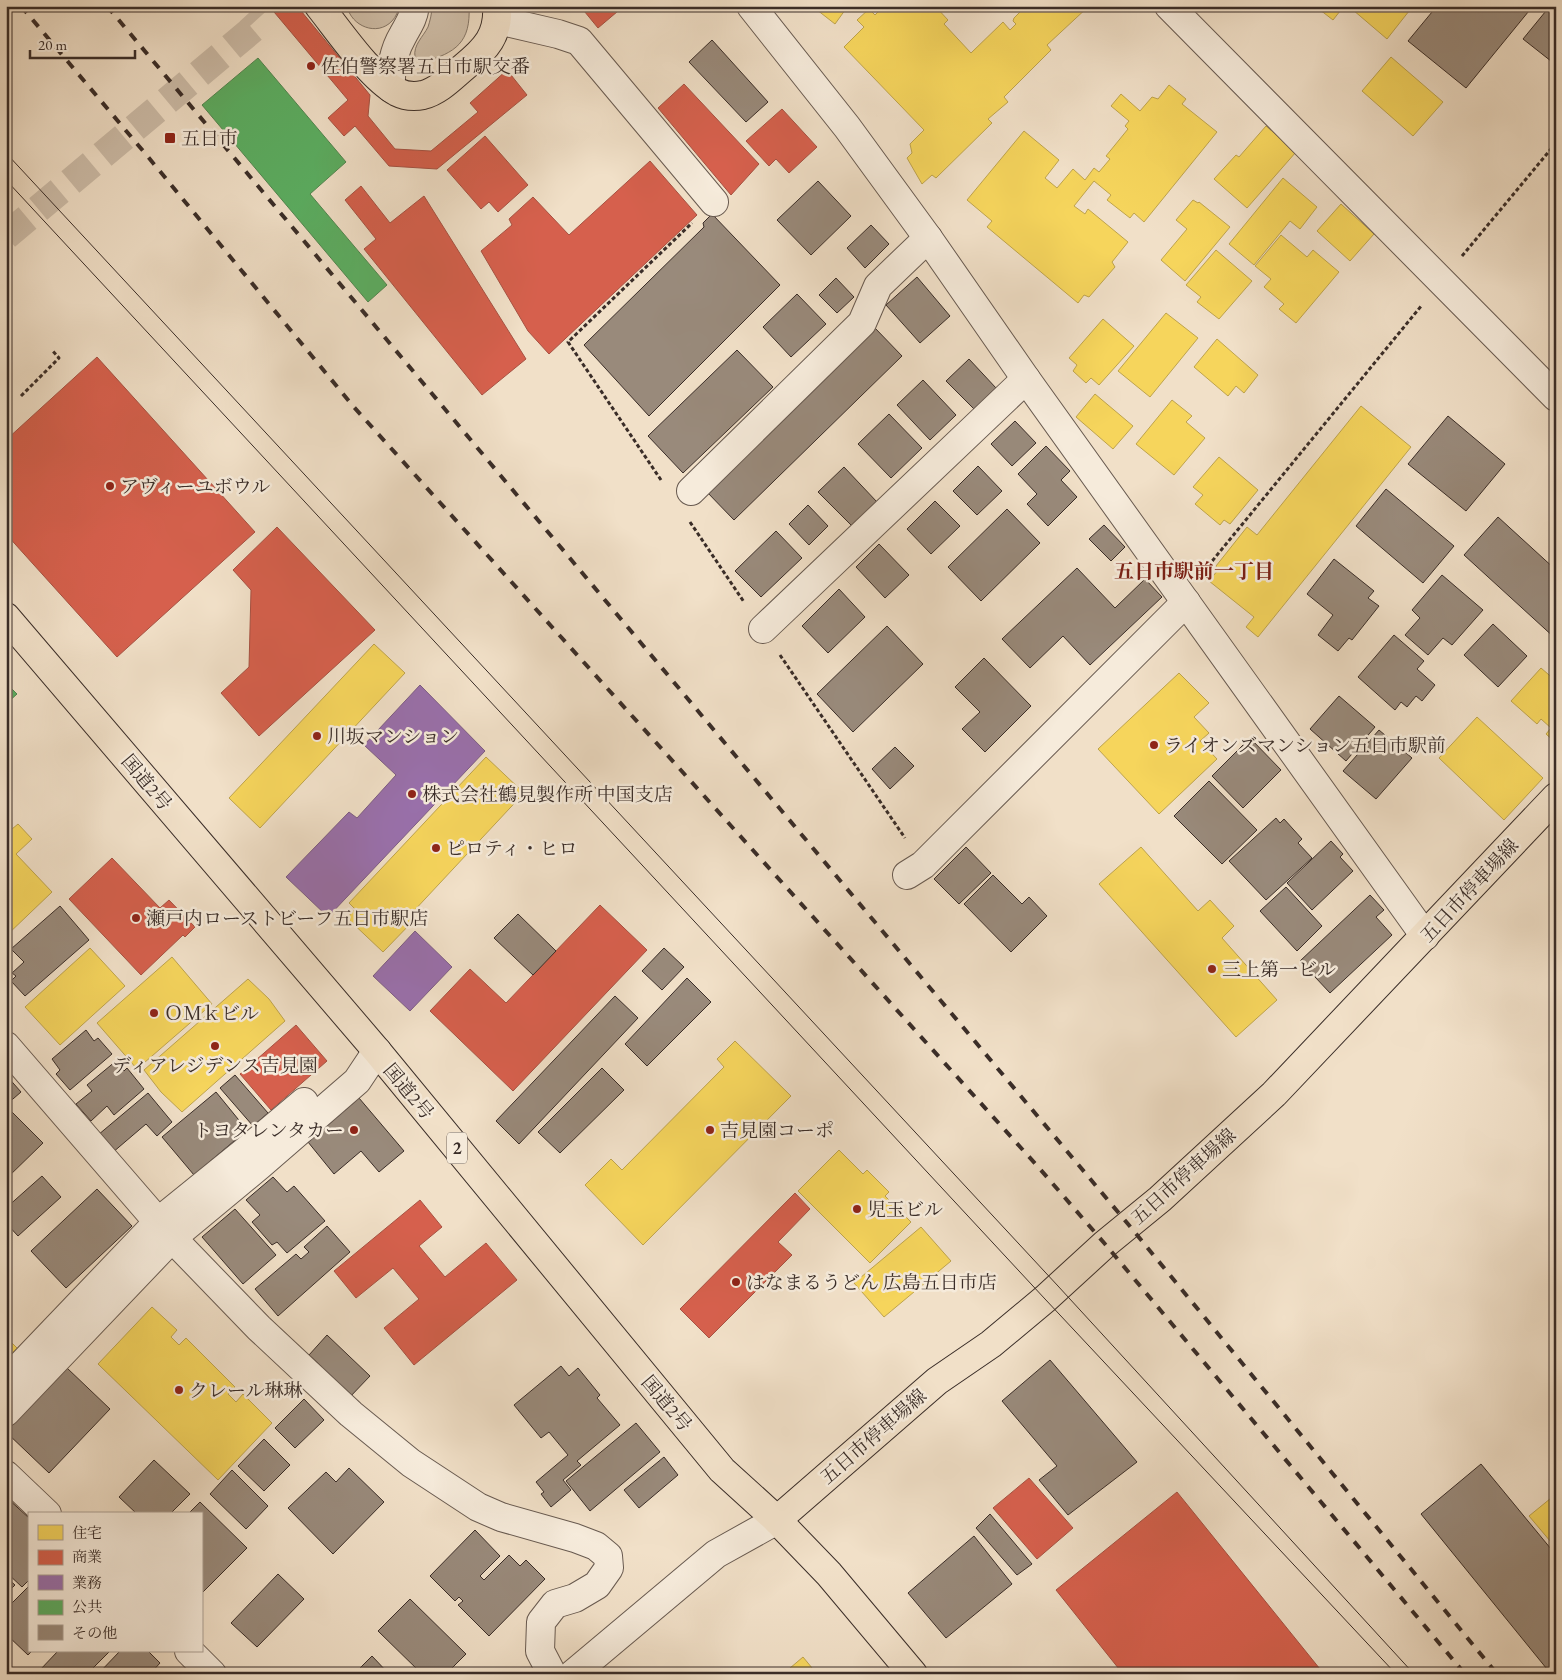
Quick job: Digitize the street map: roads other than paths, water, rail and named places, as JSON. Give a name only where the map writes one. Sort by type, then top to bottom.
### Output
[{"type":"main road","points":[[319,6],[373,72],[391,88],[406,95],[414,96],[429,93],[440,87],[468,64],[489,43],[495,32],[498,13]]},
{"type":"main road","name":"国道2号","points":[[6,617],[377,1052],[722,1470],[777,1520],[829,1574],[913,1674]]},
{"type":"main road","name":"五日市停車場線","points":[[777,1520],[937,1381],[991,1344],[1045,1299],[1105,1244],[1160,1199],[1274,1094],[1556,797]]},
{"type":"street","points":[[391,88],[391,74],[395,56],[403,35],[410,25],[415,6]]},
{"type":"street","points":[[751,6],[847,127],[928,238],[1026,379],[1425,936]]},
{"type":"street","points":[[1168,6],[1556,397]]},
{"type":"street","points":[[498,13],[579,41],[714,202]]},
{"type":"street","points":[[688,502],[862,323],[878,286],[928,238]]},
{"type":"street","points":[[762,629],[1026,379]]},
{"type":"street","points":[[915,870],[1184,600]]},
{"type":"street","points":[[6,1046],[165,1230],[259,1328],[351,1414],[411,1463],[478,1506],[501,1517],[582,1540],[596,1546],[608,1556],[609,1568],[597,1585],[576,1598],[555,1604],[541,1622],[540,1651],[552,1674]]},
{"type":"street","points":[[6,1381],[247,1150],[344,1067],[377,1052]]},
{"type":"street","points":[[6,1412],[165,1230]]},
{"type":"street","points":[[6,1475],[45,1512]]},
{"type":"street","points":[[573,1674],[716,1554],[777,1520]]},
{"type":"street","points":[[190,1652],[212,1674]]},
{"type":"tunnel","points":[[6,236],[260,23],[250,12]]},
{"type":"tram line","points":[[6,153],[1058,1286],[1414,1674]]},
{"type":"tram line","points":[[6,180],[1045,1299],[1396,1674]]},
{"type":"railway","points":[[21,6],[353,406],[1040,1169],[1465,1674]]},
{"type":"railway","points":[[107,6],[1128,1224],[1497,1674]]},
{"type":"place","name":"佐伯警察署五日市駅交番","points":[[311,66]]},
{"type":"place","name":"五日市","points":[[170,138]]},
{"type":"place","name":"アヴィーユボウル","points":[[110,486]]},
{"type":"place","name":"川坂マンション","points":[[317,736]]},
{"type":"place","name":"ライオンズマンション五日市駅前","points":[[1154,745]]},
{"type":"place","name":"株式会社鶴見製作所 中国支店","points":[[412,794]]},
{"type":"place","name":"ピロティ・ヒロ","points":[[436,848]]},
{"type":"place","name":"瀬戸内ローストビーフ五日市駅店","points":[[136,918]]},
{"type":"place","name":"三上第一ビル","points":[[1212,969]]},
{"type":"place","name":"ＯＭｋビル","points":[[154,1013]]},
{"type":"place","name":"ディアレジデンス吉見園","points":[[215,1046]]},
{"type":"place","name":"トヨタレンタカー","points":[[354,1130]]},
{"type":"place","name":"吉見園コーポ","points":[[710,1130]]},
{"type":"place","name":"児玉ビル","points":[[857,1209]]},
{"type":"place","name":"はなまるうどん 広島五日市店","points":[[736,1282]]},
{"type":"place","name":"クレール琳琳","points":[[179,1390]]},
{"type":"district","name":"五日市駅前一丁目","points":[[1194,571]]}]
